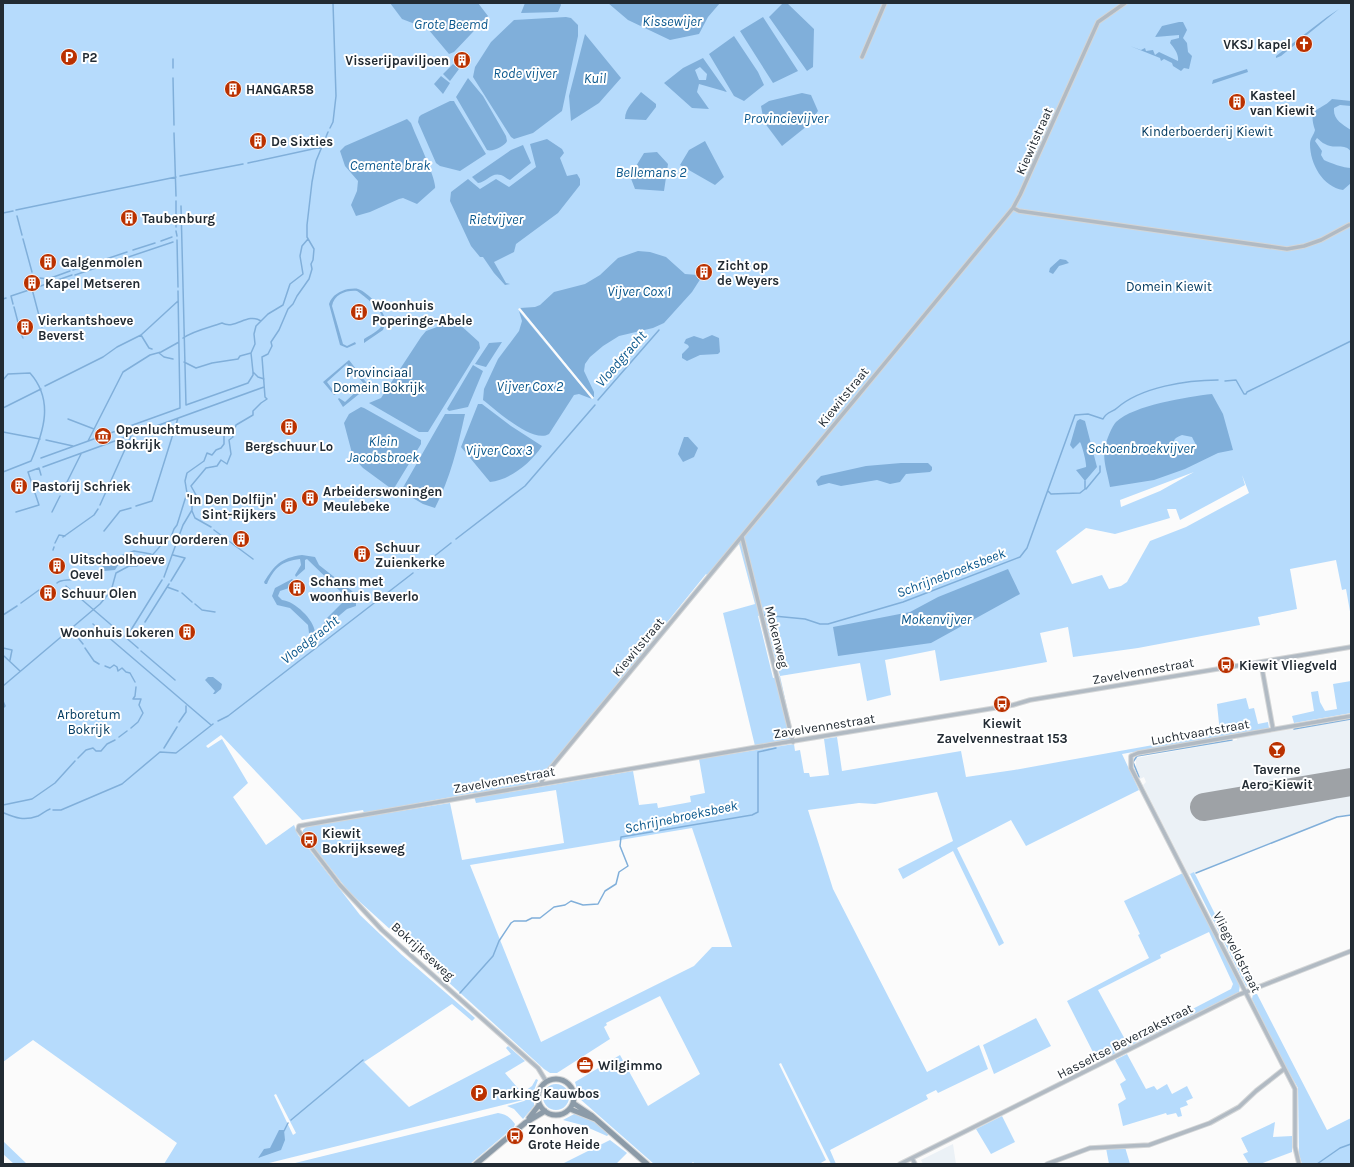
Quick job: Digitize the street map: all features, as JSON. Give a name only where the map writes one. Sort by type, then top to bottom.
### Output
[{"type":"street","points":[[862,57],[885,3]]},
{"type":"street","name":"Kiewitstraat","points":[[541,784],[544,776],[1013,208],[1098,22],[1125,3]]},
{"type":"street","points":[[1013,208],[1026,212],[1287,249],[1304,246],[1321,240],[1349,225]]},
{"type":"street","name":"Mokenweg","points":[[742,537],[793,742]]},
{"type":"street","name":"Zavelvennestraat","points":[[300,826],[1007,706],[1038,699],[1351,647]]},
{"type":"street","points":[[1261,663],[1273,729]]},
{"type":"street","name":"Luchtvaartstraat","points":[[1131,756],[1138,752],[1351,716]]},
{"type":"street","name":"Vliegveldstraat","points":[[1131,756],[1131,768],[1295,1089],[1295,1147],[1299,1164]]},
{"type":"street","name":"Bokrijkseweg","points":[[300,826],[298,830],[340,885],[382,930],[538,1068],[546,1081]]},
{"type":"street","name":"Hasseltse Beverzakstraat","points":[[900,1164],[1246,992],[1351,951]]},
{"type":"street","points":[[1047,1164],[1090,1148],[1149,1145],[1204,1126],[1239,1107],[1256,1091],[1284,1069]]},
{"type":"street","points":[[556,1079],[565,1081],[574,1093],[573,1103],[570,1109],[560,1115],[549,1114],[539,1105],[538,1092],[546,1081],[556,1079]]},
{"type":"street","points":[[573,1103],[596,1120],[647,1164]]},
{"type":"street","points":[[525,1123],[539,1105]]},
{"type":"street","points":[[570,1109],[596,1120]]},
{"type":"street","points":[[476,1164],[525,1123],[544,1111]]},
{"type":"street","points":[[912,1158],[915,1164]]},
{"type":"shaded area","points":[[1351,720],[1351,814],[1337,817],[1189,875],[1143,785],[1146,782],[1144,777],[1140,779],[1136,769],[1136,758],[1237,740],[1237,738]]},
{"type":"shaded area","points":[[953,1144],[956,1164],[923,1164],[921,1160]]},
{"type":"green space","points":[[3,3],[1351,3],[1351,617],[1346,589],[1342,590],[1336,560],[1290,569],[1297,609],[1258,617],[1260,625],[1138,648],[1073,657],[1068,627],[1040,633],[1047,662],[940,681],[935,650],[885,660],[891,695],[867,701],[860,663],[780,676],[794,739],[755,746],[723,613],[755,604],[738,540],[708,576],[706,574],[537,783],[498,789],[499,794],[633,771],[639,805],[657,803],[658,808],[691,802],[690,796],[705,793],[699,759],[794,744],[795,751],[800,750],[804,773],[809,773],[810,777],[829,775],[824,739],[837,737],[842,771],[961,751],[966,777],[1014,770],[1220,733],[1217,704],[1246,698],[1249,709],[1254,708],[1258,724],[1268,722],[1269,728],[1122,754],[1139,790],[1026,846],[1011,820],[957,848],[1004,943],[999,946],[953,851],[903,879],[898,869],[953,841],[937,792],[875,804],[859,803],[808,810],[833,889],[927,1072],[979,1045],[988,1069],[938,1093],[936,1090],[926,1095],[928,1099],[830,1150],[836,1164],[831,1164],[781,1063],[779,1064],[826,1160],[819,1164],[695,1164],[693,1162],[691,1164],[654,1164],[580,1099],[575,1082],[620,1055],[648,1106],[700,1074],[660,996],[606,1023],[607,1025],[604,1027],[610,1039],[557,1073],[550,1073],[349,892],[303,833],[303,830],[307,826],[450,803],[462,860],[564,843],[556,790],[476,803],[473,793],[364,813],[363,810],[302,820],[221,735],[206,746],[208,748],[222,739],[248,783],[233,797],[266,845],[294,825],[298,835],[360,915],[402,955],[475,1018],[472,1021],[452,1004],[364,1062],[409,1107],[511,1054],[506,1048],[508,1046],[525,1061],[505,1073],[522,1093],[532,1086],[536,1079],[538,1080],[533,1093],[523,1100],[265,1164],[164,1164],[177,1143],[33,1040],[3,1062]],"holes":[[[1194,472],[1160,491],[1121,507],[1120,500]],[[1242,475],[1249,493],[1186,527],[1150,541],[1127,582],[1121,586],[1109,589],[1102,575],[1072,584],[1056,551],[1086,528],[1115,534],[1170,518],[1167,509],[1176,509],[1180,520],[1245,485]],[[763,614],[780,676],[773,678],[758,616]],[[692,828],[732,947],[712,947],[694,966],[541,1042],[470,865]],[[276,1094],[296,1133],[293,1135],[274,1095]]]},
{"type":"green space","points":[[1351,681],[1351,713],[1294,723],[1292,716],[1314,711],[1311,692],[1318,691],[1320,702],[1325,711],[1337,709],[1333,684]]},
{"type":"green space","points":[[1194,872],[1242,968],[1246,966],[1258,986],[1248,988],[1246,986],[1190,874]]},
{"type":"green space","points":[[1183,873],[1240,985],[1239,992],[1098,1062],[1067,1001],[1149,958],[1138,935],[1140,934],[1124,901]],"holes":[[[1209,932],[1233,984],[1231,989],[1127,1043],[1098,990],[1161,958],[1160,955]]]},
{"type":"green space","points":[[1253,994],[1257,994],[1327,1130],[1351,1118],[1351,1164],[1302,1164],[1299,1154],[1298,1088],[1284,1064],[1252,999]]},
{"type":"green space","points":[[1036,1018],[1051,1046],[994,1074],[983,1045]]},
{"type":"green space","points":[[1127,1054],[1146,1089],[1154,1086],[1157,1090],[1167,1084],[1172,1094],[1187,1086],[1193,1098],[1186,1101],[1188,1105],[1180,1108],[1182,1116],[1178,1117],[1176,1113],[1167,1115],[1166,1113],[1123,1126],[1118,1104],[1126,1099],[1120,1084],[1126,1080],[1115,1060]]},
{"type":"green space","points":[[556,1084],[565,1088],[569,1097],[565,1106],[556,1110],[547,1106],[543,1097],[547,1088]]},
{"type":"green space","points":[[534,1095],[534,1106],[523,1119],[514,1109],[507,1106],[524,1101]]},
{"type":"green space","points":[[498,1113],[506,1115],[510,1118],[515,1124],[514,1127],[470,1164],[291,1164]]},
{"type":"green space","points":[[576,1113],[596,1123],[609,1134],[607,1136],[582,1125],[563,1120]]},
{"type":"green space","points":[[1002,1116],[1015,1142],[991,1154],[976,1129]]},
{"type":"green space","points":[[1275,1122],[1273,1137],[1292,1136],[1292,1152],[1260,1164],[1249,1164],[1243,1154],[1248,1152],[1241,1138]]},
{"type":"green space","points":[[610,1140],[627,1153],[616,1164],[562,1164]]},
{"type":"green space","points":[[3,1141],[27,1164],[14,1164],[3,1154]]},
{"type":"green space","points":[[1125,1147],[1130,1164],[1109,1164],[1106,1148]]},
{"type":"water","name":"Grote Beemd","points":[[390,3],[478,3],[488,16],[454,52],[449,54],[428,29],[402,19]]},
{"type":"water","points":[[525,3],[560,3],[561,5],[558,12],[521,13]]},
{"type":"water","name":"Kissewijer","points":[[608,3],[720,3],[708,17],[699,34],[670,40],[628,20]]},
{"type":"water","points":[[783,3],[787,3],[814,29],[813,67],[807,71],[769,17]]},
{"type":"water","points":[[1339,9],[1281,56],[1276,58],[1276,56]]},
{"type":"water","points":[[763,17],[798,71],[773,83],[740,31]]},
{"type":"water","name":"Rode vijver","points":[[571,18],[578,25],[578,36],[562,111],[533,133],[514,139],[511,137],[473,77],[475,67],[491,42],[514,20]]},
{"type":"water","points":[[1183,22],[1187,30],[1183,38],[1187,43],[1188,52],[1192,56],[1189,69],[1184,68],[1181,71],[1173,66],[1172,63],[1164,59],[1161,61],[1160,58],[1130,46],[1141,50],[1145,48],[1146,51],[1153,50],[1155,55],[1159,52],[1178,61],[1175,49],[1170,43],[1171,40],[1179,38],[1179,35],[1155,37],[1162,26]]},
{"type":"water","name":"Kuil","points":[[585,34],[621,78],[599,103],[571,121],[569,96]]},
{"type":"water","points":[[734,36],[758,72],[764,85],[744,101],[734,96],[709,54]]},
{"type":"water","points":[[703,58],[727,92],[699,84],[697,92],[709,109],[692,108],[664,83],[683,68]],"holes":[[[700,67],[707,74],[706,80],[699,80],[695,70]]]},
{"type":"water","points":[[453,64],[459,69],[450,81],[443,74]]},
{"type":"water","points":[[1247,69],[1248,72],[1212,84],[1213,80]]},
{"type":"water","points":[[441,76],[450,83],[443,94],[434,84]]},
{"type":"water","name":"Rode vijver","points":[[468,78],[483,96],[506,136],[507,141],[504,145],[498,148],[487,150],[456,97]]},
{"type":"water","points":[[641,92],[656,104],[656,107],[646,120],[625,119],[628,108]]},
{"type":"water","name":"Provincievijver","points":[[802,93],[811,95],[818,111],[807,126],[782,146],[764,122],[761,106],[769,101]]},
{"type":"water","points":[[1332,99],[1351,101],[1351,106],[1340,105],[1334,108],[1334,112],[1341,124],[1351,130],[1351,152],[1346,147],[1328,146],[1317,138],[1315,141],[1322,151],[1321,155],[1324,160],[1351,168],[1351,183],[1343,190],[1329,184],[1324,179],[1315,167],[1311,152],[1310,142],[1315,130],[1313,122],[1314,113]]},
{"type":"water","points":[[450,101],[454,101],[486,154],[460,171],[440,166],[436,163],[418,122],[421,115]]},
{"type":"water","name":"Cemente brak","points":[[407,119],[411,123],[433,176],[435,188],[417,204],[403,198],[370,212],[356,216],[351,205],[357,191],[358,181],[345,166],[340,151],[345,146]]},
{"type":"water","name":"Rietvijver","points":[[547,139],[562,149],[564,153],[560,158],[567,176],[577,174],[580,179],[580,185],[558,213],[516,244],[514,252],[494,262],[506,283],[510,284],[505,285],[494,273],[483,257],[480,257],[471,246],[450,201],[451,192],[468,179],[480,189],[496,179],[509,187],[536,167],[530,144]]},
{"type":"water","points":[[705,141],[724,177],[715,185],[680,165],[689,150]]},
{"type":"water","points":[[523,145],[531,163],[510,180],[498,174],[478,183],[472,177],[511,150]]},
{"type":"water","name":"Bellemans 2","points":[[657,152],[668,164],[664,191],[635,189],[630,176],[644,153]]},
{"type":"water","name":"Vijver Cox 1","points":[[638,251],[650,252],[666,257],[685,274],[698,275],[701,278],[692,292],[664,323],[653,328],[619,336],[603,346],[590,357],[585,364],[584,371],[594,392],[594,398],[520,308],[535,307],[540,305],[554,292],[585,284],[600,275],[618,258]]},
{"type":"water","points":[[1060,259],[1066,260],[1069,263],[1059,266],[1053,274],[1049,272],[1050,268]]},
{"type":"water","points":[[348,289],[358,289],[366,294],[375,302],[383,313],[386,322],[383,330],[364,343],[364,339],[381,327],[383,320],[382,315],[375,306],[357,291],[345,292],[335,298],[332,306],[343,344],[347,346],[355,342],[356,344],[347,348],[340,345],[329,304],[332,298],[337,294]]},
{"type":"water","name":"Vijver Cox 2","points":[[519,311],[592,399],[579,394],[574,395],[549,434],[542,436],[525,430],[505,418],[483,400],[484,389],[498,359],[519,331],[522,321]]},
{"type":"water","points":[[448,323],[458,323],[479,342],[480,348],[428,432],[419,432],[369,403],[381,398],[426,331]]},
{"type":"water","points":[[712,335],[719,338],[720,352],[718,354],[700,355],[687,361],[682,358],[682,354],[689,347],[684,343],[686,339],[694,336],[703,339]]},
{"type":"water","points":[[502,342],[486,367],[475,364],[489,343]]},
{"type":"water","points":[[349,360],[369,386],[343,407],[338,399],[339,398],[345,402],[364,384],[347,364],[327,382],[336,394],[334,395],[323,382]]},
{"type":"water","points":[[473,365],[483,371],[468,407],[449,411],[447,409]]},
{"type":"water","name":"Schoenbroekvijver","points":[[1212,394],[1223,414],[1233,450],[1218,453],[1185,469],[1154,480],[1110,487],[1104,452],[1108,438],[1116,422],[1124,416],[1148,406]],"holes":[[[1182,435],[1192,437],[1197,447],[1189,451],[1177,449],[1173,444],[1174,440]]]},
{"type":"water","name":"Vijver Cox 3","points":[[478,404],[482,404],[511,426],[542,446],[532,459],[519,470],[498,481],[490,482],[461,447]]},
{"type":"water","name":"Klein Jacobsbroek","points":[[361,407],[421,440],[421,444],[393,490],[363,468],[353,457],[344,423],[349,414]]},
{"type":"water","points":[[445,414],[465,414],[449,474],[435,508],[423,504],[401,491]]},
{"type":"water","points":[[1080,419],[1085,421],[1097,467],[1085,481],[1076,470],[1086,467],[1081,444],[1080,442],[1073,449],[1070,445],[1077,421]]},
{"type":"water","points":[[684,437],[688,437],[698,448],[694,457],[683,462],[678,454]]},
{"type":"water","points":[[901,463],[928,463],[932,467],[932,470],[930,472],[906,474],[900,482],[890,484],[877,480],[841,486],[829,483],[818,486],[816,481],[821,476],[866,466]]},
{"type":"water","points":[[302,555],[315,557],[319,565],[352,591],[356,597],[356,606],[347,609],[327,626],[323,635],[318,638],[309,633],[308,625],[290,608],[277,605],[272,596],[275,588],[292,579],[294,581],[289,588],[280,591],[278,596],[282,600],[298,607],[308,617],[314,627],[315,632],[317,633],[321,631],[325,620],[342,603],[352,603],[351,595],[343,594],[307,559],[305,560],[305,569],[296,577],[295,575],[301,565],[300,559],[279,566],[267,584],[264,582],[271,571],[283,560]]},
{"type":"water","points":[[112,557],[118,558],[119,564],[115,570],[104,571],[102,565]]},
{"type":"water","name":"Mokenvijver","points":[[1008,569],[1020,594],[931,643],[838,656],[833,627],[910,612],[938,597]]},
{"type":"water","points":[[208,677],[213,677],[222,684],[221,689],[215,694],[213,694],[215,691],[205,680]]},
{"type":"water","points":[[279,1130],[284,1130],[285,1140],[281,1150],[258,1158],[264,1149],[270,1148]]},
{"type":"pier","points":[[520,308],[594,398],[592,399],[518,309]]},
{"type":"waterway","points":[[330,128],[333,122],[336,96],[333,3]]},
{"type":"waterway","points":[[173,59],[173,68]]},
{"type":"waterway","points":[[173,78],[174,125]]},
{"type":"waterway","points":[[3,686],[100,604],[111,591],[116,573],[129,566],[137,566],[139,562],[149,558],[163,542],[171,537],[177,525],[187,493],[185,481],[187,473],[204,461],[207,453],[212,455],[216,450],[221,448],[224,444],[224,435],[228,432],[234,432],[236,425],[253,415],[253,411],[267,399],[265,397],[262,357],[268,354],[272,346],[271,342],[279,330],[288,309],[293,304],[309,279],[312,269],[311,264],[314,249],[307,237],[312,182],[316,161],[328,132]]},
{"type":"waterway","points":[[174,133],[176,196]]},
{"type":"waterway","points":[[248,163],[322,147]]},
{"type":"waterway","points":[[180,176],[243,164]]},
{"type":"waterway","points":[[16,210],[176,177]]},
{"type":"waterway","points":[[176,201],[176,227]]},
{"type":"waterway","points":[[181,206],[186,405],[248,383],[253,375],[253,372]]},
{"type":"waterway","points":[[3,213],[13,211]]},
{"type":"waterway","points":[[17,216],[22,235]]},
{"type":"waterway","points":[[176,231],[177,236]]},
{"type":"waterway","points":[[161,241],[172,237]]},
{"type":"waterway","points":[[23,239],[32,272]]},
{"type":"waterway","points":[[264,379],[258,377],[253,372],[251,353],[255,344],[254,334],[256,326],[268,314],[283,305],[290,284],[303,274],[300,256],[302,246],[308,239]]},
{"type":"waterway","points":[[177,240],[178,287]]},
{"type":"waterway","points":[[75,275],[173,242]]},
{"type":"waterway","points":[[133,250],[155,243]]},
{"type":"waterway","points":[[73,270],[127,252]]},
{"type":"waterway","points":[[40,278],[48,279],[70,271]]},
{"type":"waterway","points":[[35,288],[72,275]]},
{"type":"waterway","points":[[13,304],[11,296],[32,289],[42,327]]},
{"type":"waterway","points":[[41,458],[180,408],[178,291]]},
{"type":"waterway","points":[[45,386],[103,357],[117,347],[141,335],[178,301]]},
{"type":"waterway","points":[[14,307],[20,330]]},
{"type":"waterway","points":[[183,338],[197,331],[222,323],[227,325],[251,318],[261,321]]},
{"type":"waterway","name":"Vloedgracht","points":[[598,400],[659,330]]},
{"type":"waterway","points":[[21,334],[23,338]]},
{"type":"waterway","points":[[141,335],[149,348],[152,349]]},
{"type":"waterway","name":"Schrijnebroeksbeek","points":[[1225,381],[1236,380],[1244,394],[1246,394],[1247,392],[1351,341]]},
{"type":"waterway","points":[[88,441],[123,372],[150,355],[161,352],[179,342]]},
{"type":"waterway","points":[[159,353],[164,357],[173,359]]},
{"type":"waterway","points":[[184,362],[196,368],[212,363],[238,359],[240,356],[251,353]]},
{"type":"waterway","points":[[3,380],[8,374],[30,373],[42,394],[44,405],[43,427],[31,461],[3,472]]},
{"type":"waterway","name":"Schrijnebroeksbeek","points":[[763,616],[805,619],[820,624],[828,624],[903,602],[1020,557],[1027,548],[1075,415],[1088,414],[1103,419],[1108,413],[1127,401],[1151,390],[1179,383],[1218,380]]},
{"type":"waterway","points":[[43,467],[264,387]]},
{"type":"waterway","points":[[3,408],[41,389]]},
{"type":"waterway","name":"Vloedgracht","points":[[456,539],[525,486],[595,405]]},
{"type":"waterway","points":[[136,506],[152,501],[178,418]]},
{"type":"waterway","points":[[68,419],[94,429]]},
{"type":"waterway","points":[[3,432],[40,439]]},
{"type":"waterway","points":[[164,577],[183,525],[192,510],[192,504],[196,495],[191,486],[206,468],[217,466],[221,460],[227,464],[231,454],[229,440],[233,437],[231,433]]},
{"type":"waterway","points":[[100,505],[131,436]]},
{"type":"waterway","points":[[46,440],[73,446]]},
{"type":"waterway","points":[[62,492],[81,454]]},
{"type":"waterway","points":[[1086,489],[1100,472],[1100,466]]},
{"type":"waterway","points":[[16,512],[39,505],[28,472],[39,468],[41,475]]},
{"type":"waterway","points":[[1048,491],[1051,494],[1080,493],[1085,489],[1085,481]]},
{"type":"waterway","points":[[52,512],[60,496]]},
{"type":"waterway","points":[[104,531],[120,511],[131,508]]},
{"type":"waterway","points":[[63,537],[94,515],[98,509]]},
{"type":"waterway","points":[[192,511],[195,518],[211,527]]},
{"type":"waterway","points":[[214,530],[253,559]]},
{"type":"waterway","points":[[55,543],[59,535],[65,536]]},
{"type":"waterway","name":"Vloedgracht","points":[[418,569],[451,543]]},
{"type":"waterway","points":[[121,556],[134,551],[151,554]]},
{"type":"waterway","points":[[171,581],[185,558],[173,555]]},
{"type":"waterway","points":[[57,583],[61,581],[73,580],[103,570]]},
{"type":"waterway","name":"Vloedgracht","points":[[218,721],[228,716],[413,573]]},
{"type":"waterway","points":[[126,638],[162,580]]},
{"type":"waterway","points":[[145,622],[169,584]]},
{"type":"waterway","points":[[66,586],[138,648]]},
{"type":"waterway","points":[[167,587],[178,591]]},
{"type":"waterway","points":[[21,603],[39,590]]},
{"type":"waterway","points":[[182,593],[192,602]]},
{"type":"waterway","points":[[195,604],[202,610],[215,612]]},
{"type":"waterway","points":[[3,615],[17,606]]},
{"type":"waterway","points":[[93,624],[211,725]]},
{"type":"waterway","points":[[74,633],[83,644]]},
{"type":"waterway","points":[[3,648],[12,650],[10,660]]},
{"type":"waterway","points":[[85,648],[94,661],[99,664]]},
{"type":"waterway","points":[[141,651],[175,680]]},
{"type":"waterway","points":[[4,656],[20,671]]},
{"type":"waterway","points":[[105,666],[110,668],[114,665],[117,667],[118,671],[122,668],[126,672],[130,673],[135,682]]},
{"type":"waterway","points":[[131,728],[138,722],[143,713],[139,705],[141,699],[133,699],[135,696],[136,687]]},
{"type":"waterway","points":[[3,701],[5,706],[3,708]]},
{"type":"waterway","points":[[179,722],[186,712],[186,706]]},
{"type":"waterway","points":[[1294,729],[1351,719]]},
{"type":"waterway","name":"Vloedgracht","points":[[53,810],[61,810],[122,784],[160,752],[176,753],[213,724]]},
{"type":"waterway","points":[[164,748],[177,727]]},
{"type":"waterway","points":[[119,737],[127,731]]},
{"type":"waterway","points":[[78,758],[86,750],[93,748],[96,751],[101,751],[107,744],[115,740]]},
{"type":"waterway","points":[[1139,777],[1133,762],[1137,756],[1232,740]]},
{"type":"waterway","name":"Schrijnebroeksbeek","points":[[460,993],[493,956],[499,941],[514,921],[526,921],[532,918],[540,918],[554,907],[565,905],[571,901],[583,905],[598,904],[605,891],[616,884],[619,872],[628,866],[620,846],[621,837],[752,815],[758,812],[758,752],[776,748]]},
{"type":"waterway","points":[[3,805],[32,799],[55,783],[75,761]]},
{"type":"waterway","name":"Vloedgracht","points":[[4,813],[24,819],[38,816],[50,809]]},
{"type":"waterway","points":[[1196,873],[1337,817],[1351,815]]},
{"type":"waterway","points":[[291,1120],[363,1060]]},
{"type":"waterway","points":[[284,1131],[288,1123]]},
{"type":"waterway","points":[[1317,1164],[1340,1148],[1351,1144]]},
{"type":"runway","points":[[1204,807],[1351,782]]},
{"type":"place","name":"VKSJ kapel","points":[[1304,44]]},
{"type":"place","name":"P2","points":[[69,57]]},
{"type":"place","name":"Visserijpaviljoen","points":[[462,60]]},
{"type":"place","name":"HANGAR58","points":[[233,89]]},
{"type":"place","name":"Kasteel van Kiewit","points":[[1237,102]]},
{"type":"place","name":"De Sixties","points":[[258,141]]},
{"type":"place","name":"Taubenburg","points":[[129,218]]},
{"type":"place","name":"Galgenmolen","points":[[48,262]]},
{"type":"place","name":"Zicht op de Weyers","points":[[704,272]]},
{"type":"place","name":"Kapel Metseren","points":[[32,283]]},
{"type":"place","name":"Woonhuis Poperinge-Abele","points":[[359,312]]},
{"type":"place","name":"Vierkantshoeve Beverst","points":[[25,327]]},
{"type":"place","name":"Bergschuur Lo","points":[[289,427]]},
{"type":"place","name":"Openluchtmuseum Bokrijk","points":[[103,436]]},
{"type":"place","name":"Pastorij Schriek","points":[[19,486]]},
{"type":"place","name":"Arbeiderswoningen Meulebeke","points":[[310,498]]},
{"type":"place","name":"'In Den Dolfijn' Sint-Rijkers","points":[[289,506]]},
{"type":"place","name":"Schuur Oorderen","points":[[241,539]]},
{"type":"place","name":"Schuur Zuienkerke","points":[[362,554]]},
{"type":"place","name":"Uitschoolhoeve Oevel","points":[[57,566]]},
{"type":"place","name":"Schans met woonhuis Beverlo","points":[[297,588]]},
{"type":"place","name":"Schuur Olen","points":[[48,593]]},
{"type":"place","name":"Woonhuis Lokeren","points":[[187,632]]},
{"type":"place","name":"Kiewit Vliegveld","points":[[1226,665]]},
{"type":"place","name":"Kiewit Zavelvennestraat 153","points":[[1002,704]]},
{"type":"place","name":"Taverne Aero-Kiewit","points":[[1277,750]]},
{"type":"place","name":"Kiewit Bokrijkseweg","points":[[309,840]]},
{"type":"place","name":"Wilgimmo","points":[[585,1065]]},
{"type":"place","name":"Parking Kauwbos","points":[[479,1093]]},
{"type":"place","name":"Zonhoven Grote Heide","points":[[515,1136]]},
{"type":"park label","name":"Kinderboerderij Kiewit","points":[[1207,131]]},
{"type":"park label","name":"Domein Kiewit","points":[[1169,286]]},
{"type":"park label","name":"Provinciaal Domein Bokrijk","points":[[379,380]]},
{"type":"park label","name":"Arboretum Bokrijk","points":[[89,722]]}]
